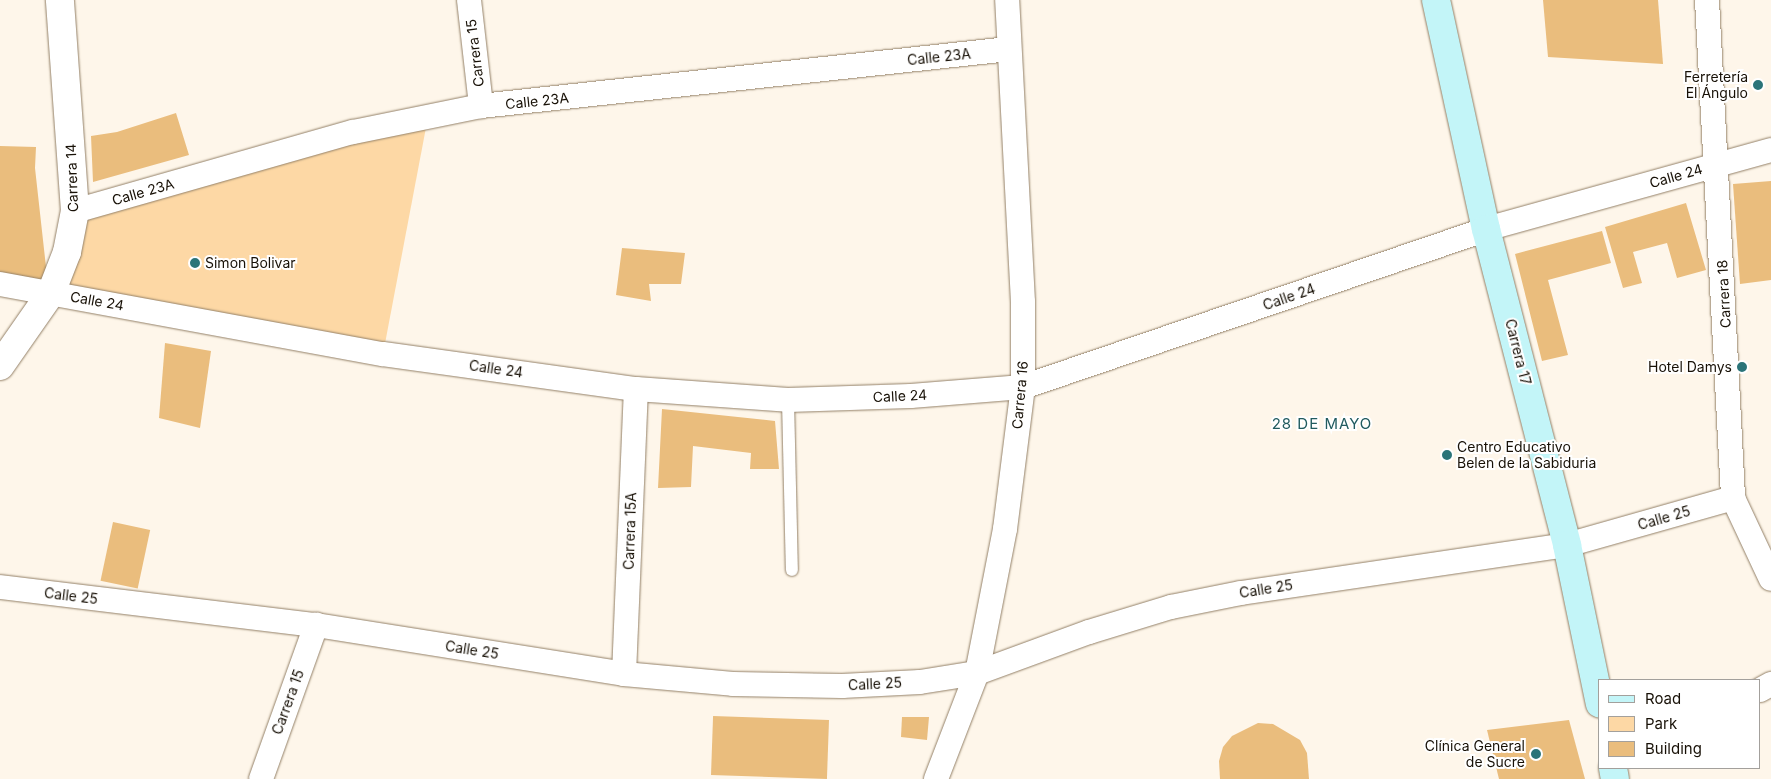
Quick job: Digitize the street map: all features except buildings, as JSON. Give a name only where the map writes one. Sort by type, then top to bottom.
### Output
[{"type":"main road","name":"Carrera 17","points":[[1436,0],[1486,230],[1567,545],[1598,694]]},
{"type":"street","name":"Carrera 14","points":[[0,366],[51,293],[67,252],[75,211],[60,0]]},
{"type":"street","name":"Carrera 15","points":[[469,0],[481,106]]},
{"type":"street","name":"Carrera 16","points":[[936,779],[977,673],[1005,529],[1023,387],[1023,302],[1007,0]]},
{"type":"street","name":"Carrera 18","points":[[1706,0],[1717,164],[1733,498],[1771,579]]},
{"type":"street","name":"Calle 23A","points":[[75,211],[353,132],[481,106],[1009,50]]},
{"type":"street","name":"Calle 24","points":[[0,284],[383,354],[636,389],[788,400],[910,396],[1023,387],[1486,230],[1771,150]]},
{"type":"street","name":"Carrera 15A","points":[[624,674],[636,389]]},
{"type":"street","name":"Calle 25","points":[[0,587],[316,625],[624,674],[733,684],[842,686],[920,682],[977,673],[1089,632],[1171,607],[1241,593],[1567,545],[1733,498]]},
{"type":"street","name":"Carrera 15","points":[[261,779],[316,625]]},
{"type":"lane","points":[[788,400],[792,570]]},
{"type":"green space","points":[[428,117],[383,354],[51,293],[75,211]]},
{"type":"place","name":"Ferretería El Ángulo","points":[[1758,85]]},
{"type":"place","name":"Simon Bolivar","points":[[195,263]]},
{"type":"place","name":"Hotel Damys","points":[[1742,367]]},
{"type":"place","name":"Centro Educativo Belen de la Sabiduria","points":[[1447,455]]},
{"type":"place","name":"Clínica General de Sucre","points":[[1536,754]]},
{"type":"district","name":"28 DE MAYO","points":[[1322,424]]}]
